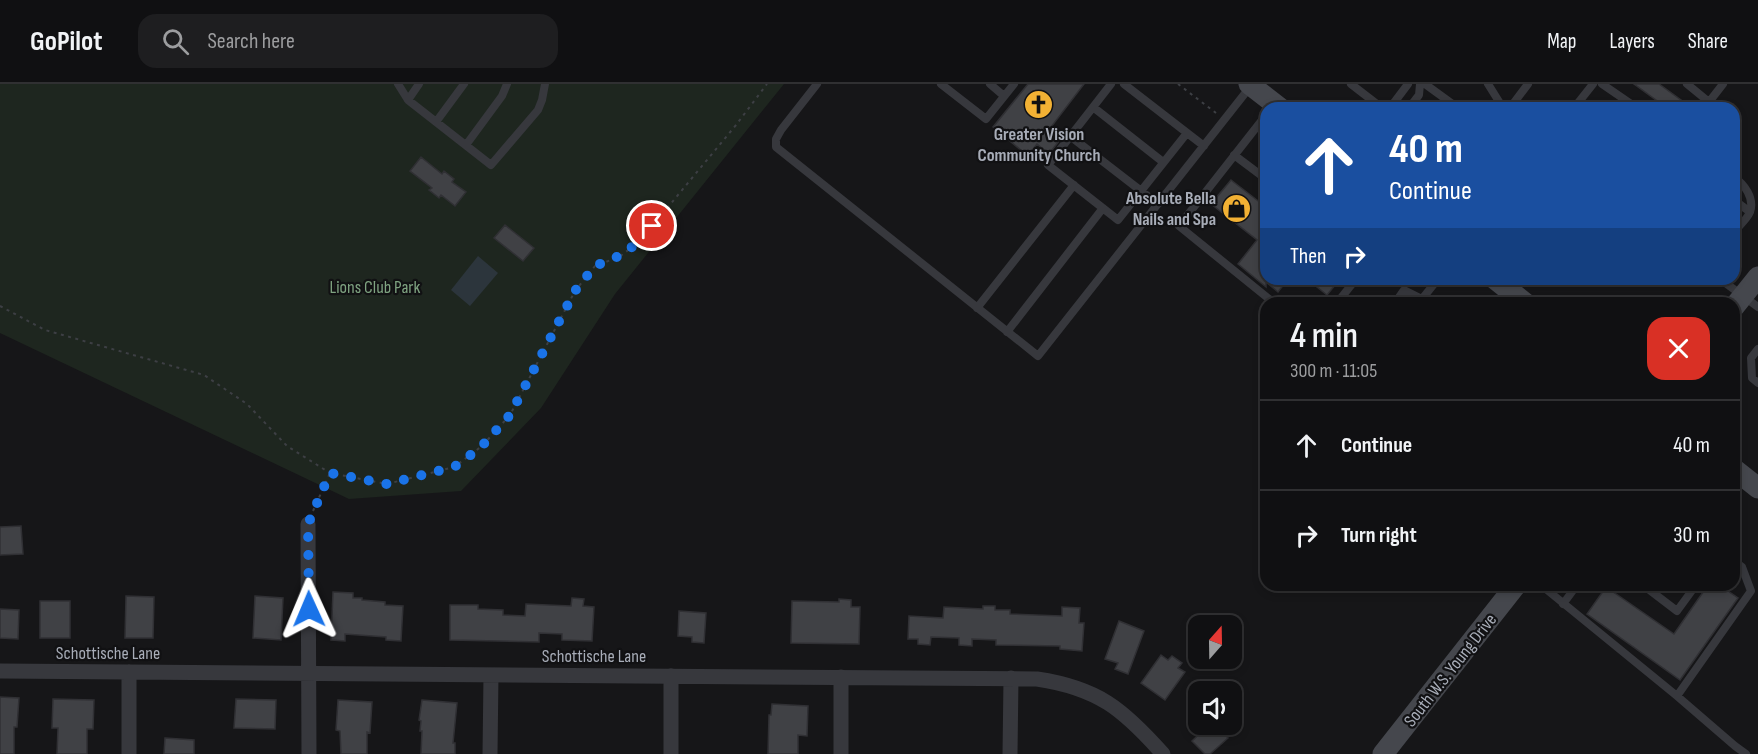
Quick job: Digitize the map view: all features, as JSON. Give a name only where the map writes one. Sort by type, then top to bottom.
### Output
[{"type":"main road","points":[[1250,85],[1266,102]]},
{"type":"main road","points":[[1745,303],[1758,277]]},
{"type":"main road","points":[[1502,285],[1518,297]]},
{"type":"main road","points":[[1740,474],[1758,488]]},
{"type":"main road","name":"South W.S. Young Drive","points":[[1383,754],[1511,591]]},
{"type":"street","points":[[308,524],[309,754]]},
{"type":"street","name":"Schottische Lane","points":[[0,671],[1037,679],[1061,682],[1090,692],[1131,719],[1163,754]]},
{"type":"street","points":[[129,672],[129,754]]},
{"type":"street","points":[[490,754],[491,675]]},
{"type":"street","points":[[671,676],[671,754]]},
{"type":"street","points":[[841,677],[841,754]]},
{"type":"street","points":[[1010,754],[1011,678]]},
{"type":"lane","points":[[398,84],[408,100],[491,165],[538,110],[545,84]]},
{"type":"lane","points":[[408,100],[419,84]]},
{"type":"lane","points":[[436,122],[464,84]]},
{"type":"lane","points":[[466,145],[502,96],[507,84]]},
{"type":"lane","points":[[817,84],[781,129],[776,139],[776,147],[1038,356],[1250,85]]},
{"type":"lane","points":[[941,84],[986,119],[1014,84]]},
{"type":"lane","points":[[990,84],[1005,96]]},
{"type":"lane","points":[[1111,84],[1048,165],[1118,220],[1187,133]]},
{"type":"lane","points":[[1124,84],[1204,146]]},
{"type":"lane","points":[[1351,84],[1374,102]]},
{"type":"lane","points":[[1394,102],[1408,84]]},
{"type":"lane","points":[[1414,102],[1419,95],[1422,84],[1449,102]]},
{"type":"lane","points":[[1488,84],[1499,102]]},
{"type":"lane","points":[[1514,102],[1528,84]]},
{"type":"lane","points":[[1579,102],[1593,84]]},
{"type":"lane","points":[[1602,84],[1628,102]]},
{"type":"lane","points":[[1687,84],[1703,102]]},
{"type":"lane","points":[[1708,102],[1723,84]]},
{"type":"lane","points":[[1093,107],[1163,162]]},
{"type":"lane","points":[[1260,124],[1179,226],[1267,297]]},
{"type":"lane","points":[[1070,136],[1158,204]]},
{"type":"lane","points":[[1234,155],[1260,174]]},
{"type":"lane","points":[[1740,181],[1750,197],[1750,212],[1740,224]]},
{"type":"lane","points":[[977,308],[1074,185]]},
{"type":"lane","points":[[1740,204],[1750,212]]},
{"type":"lane","points":[[1007,332],[1102,208]]},
{"type":"lane","points":[[1342,297],[1351,285]]},
{"type":"lane","points":[[1726,285],[1739,297]]},
{"type":"lane","points":[[1399,297],[1404,290],[1417,297]]},
{"type":"lane","points":[[1758,349],[1751,358],[1752,378],[1758,383]]},
{"type":"lane","points":[[1677,696],[1751,591],[1740,566]]},
{"type":"lane","points":[[1548,591],[1746,754]]},
{"type":"lane","points":[[1563,604],[1573,591]]},
{"type":"lane","points":[[1651,591],[1677,610],[1691,591]]},
{"type":"path","points":[[0,306],[45,330],[204,375],[247,404],[287,446],[330,473],[387,484],[454,467],[482,446],[510,415],[575,291],[595,266],[619,256],[639,242],[767,84]]},
{"type":"path","points":[[1178,84],[1224,120]]},
{"type":"path","points":[[308,524],[330,473]]},
{"type":"green space","name":"Lions Club Park","points":[[0,84],[784,84],[615,294],[541,408],[461,491],[349,499],[0,333]]},
{"type":"shaded area","points":[[478,256],[498,273],[470,306],[451,290]]},
{"type":"building","name":"Greater Vision Community Church","points":[[1028,84],[1084,84],[1051,127],[1063,136],[1049,154],[1037,144],[1028,156],[993,127]]},
{"type":"building","points":[[1634,84],[1659,84],[1684,102],[1659,102]]},
{"type":"building","points":[[421,157],[442,174],[444,171],[454,179],[452,182],[466,192],[455,206],[441,195],[439,198],[429,190],[432,188],[410,171]]},
{"type":"building","points":[[1231,180],[1260,202],[1260,282],[1238,264],[1257,240],[1211,204]]},
{"type":"building","points":[[505,225],[534,248],[523,261],[494,238]]},
{"type":"building","points":[[1270,285],[1283,285],[1278,292]]},
{"type":"building","points":[[1314,285],[1335,285],[1327,295]]},
{"type":"building","points":[[21,526],[23,554],[0,555],[0,527]]},
{"type":"building","points":[[1603,591],[1612,591],[1674,634],[1704,591],[1728,591],[1738,598],[1680,680],[1587,614]]},
{"type":"building","points":[[333,592],[353,593],[353,598],[385,602],[385,605],[403,606],[401,641],[386,640],[386,637],[345,634],[345,641],[331,640]]},
{"type":"building","points":[[126,596],[154,597],[153,638],[125,638]]},
{"type":"building","points":[[255,596],[283,598],[281,640],[253,638]]},
{"type":"building","points":[[572,598],[584,599],[583,606],[594,607],[592,641],[562,640],[562,634],[539,633],[539,642],[450,640],[450,605],[478,605],[478,609],[503,610],[503,615],[525,616],[526,604],[571,606]]},
{"type":"building","points":[[839,599],[851,600],[851,607],[860,607],[859,644],[791,643],[792,601],[839,602]]},
{"type":"building","points":[[40,601],[70,601],[70,638],[40,638]]},
{"type":"building","points":[[983,606],[995,606],[995,610],[1010,610],[1010,614],[1062,616],[1062,607],[1080,608],[1079,623],[1084,623],[1082,651],[1060,649],[1060,646],[996,645],[996,640],[972,639],[972,646],[959,645],[959,638],[931,637],[930,645],[918,644],[918,639],[908,639],[909,616],[943,618],[944,607],[983,609]]},
{"type":"building","points":[[0,609],[19,610],[18,639],[0,638]]},
{"type":"building","points":[[679,611],[706,613],[704,643],[692,642],[692,637],[678,636]]},
{"type":"building","points":[[1119,621],[1144,631],[1128,674],[1115,669],[1118,663],[1105,659]]},
{"type":"building","points":[[1161,655],[1168,660],[1172,656],[1182,663],[1178,668],[1185,672],[1165,700],[1141,683]]},
{"type":"building","points":[[0,697],[19,698],[17,727],[14,727],[14,754],[0,754]]},
{"type":"building","points":[[53,699],[94,700],[93,729],[87,729],[87,754],[57,754],[58,728],[52,728]]},
{"type":"building","points":[[236,699],[276,700],[275,729],[234,728]]},
{"type":"building","points":[[338,700],[372,702],[370,733],[367,732],[367,754],[341,754],[340,731],[336,730]]},
{"type":"building","points":[[422,700],[457,703],[453,743],[455,743],[455,754],[421,754],[422,731],[420,731],[421,721],[419,720]]},
{"type":"building","points":[[772,704],[808,706],[807,736],[798,735],[798,754],[768,754],[769,715],[771,715]]},
{"type":"building","points":[[1198,735],[1225,735],[1228,738],[1210,754],[1205,754],[1192,741]]},
{"type":"building","points":[[165,738],[194,740],[194,754],[164,754]]},
{"type":"place","name":"Greater Vision Community Church","points":[[1039,105]]},
{"type":"place","name":"Absolute Bella Nails and Spa","points":[[1237,208]]},
{"type":"route","points":[[309,609],[308,524],[330,473],[387,484],[454,467],[468,457],[482,446],[510,415],[575,291],[595,266],[619,256],[639,242],[652,226]]}]
